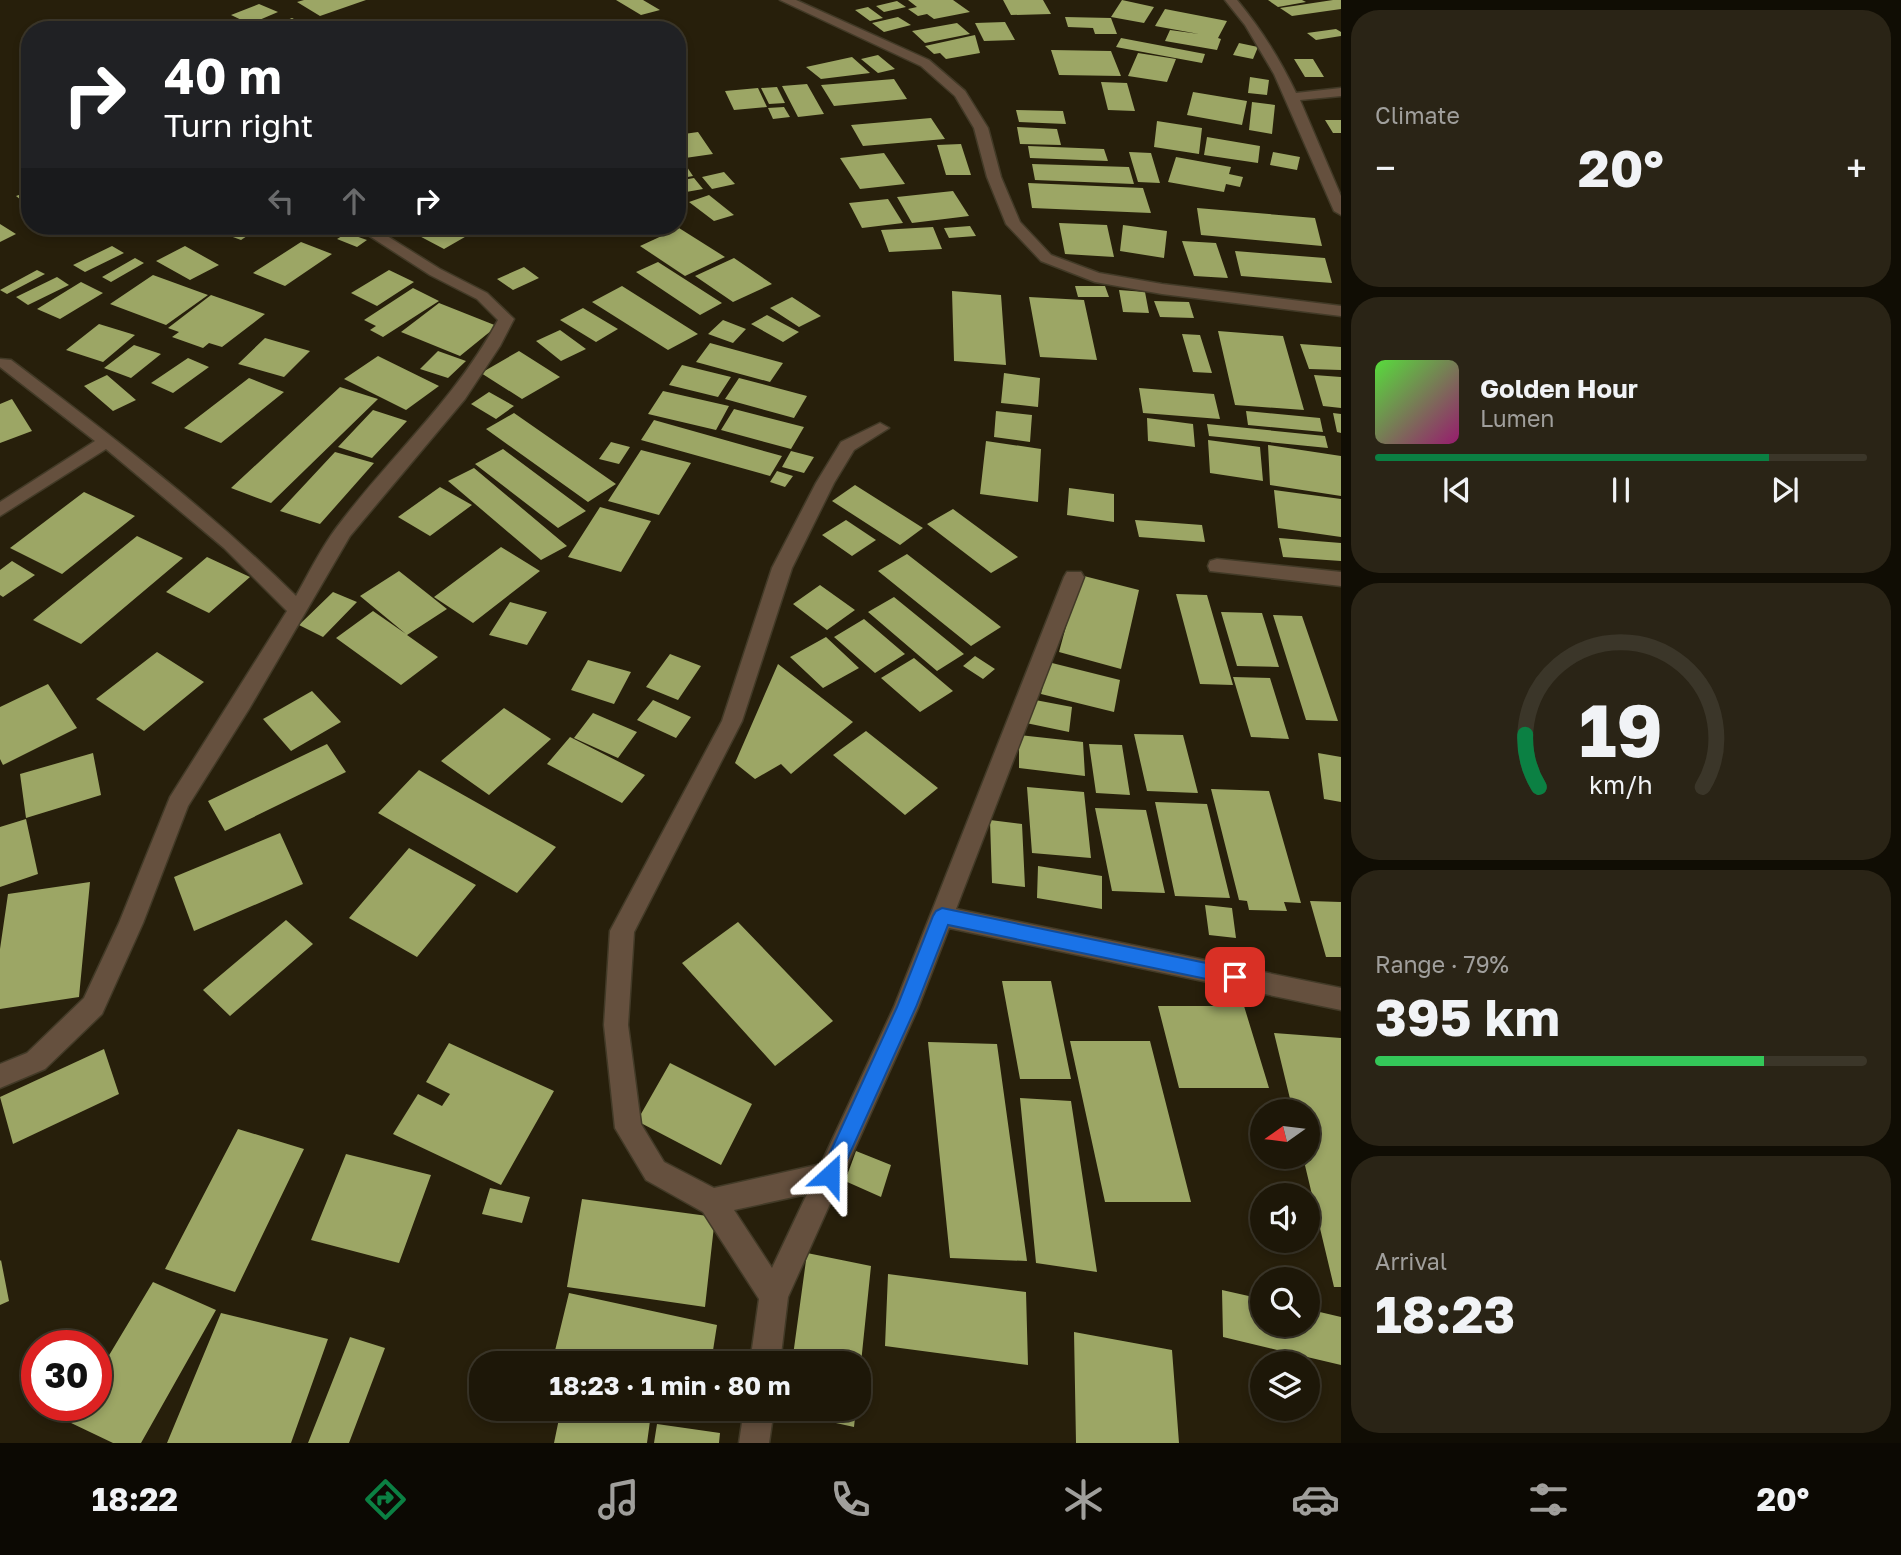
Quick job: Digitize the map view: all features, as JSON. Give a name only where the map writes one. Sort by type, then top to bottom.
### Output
[{"type":"street","points":[[786,0],[925,63],[960,94],[981,128],[994,177],[1013,224],[1046,258],[1094,277],[1162,289],[1341,311]]},
{"type":"street","points":[[1231,0],[1251,21],[1265,44],[1341,211]]},
{"type":"street","points":[[1291,97],[1341,92]]},
{"type":"street","points":[[0,1076],[36,1061],[93,1006],[131,923],[178,803],[343,532],[459,395],[492,346],[506,319],[482,296],[435,272],[375,235]]},
{"type":"street","points":[[5,363],[107,440],[231,543],[297,609]]},
{"type":"street","points":[[774,1296],[713,1202],[655,1171],[628,1128],[616,1025],[622,931],[732,721],[782,568],[847,446],[880,428]]},
{"type":"street","points":[[0,510],[107,440]]},
{"type":"street","points":[[1217,566],[1341,579]]},
{"type":"street","points":[[767,1351],[774,1296],[906,1007],[1074,577]]},
{"type":"street","points":[[942,916],[1341,999]]},
{"type":"street","points":[[713,1202],[830,1175]]},
{"type":"street","points":[[754,1443],[757,1421]]},
{"type":"building","points":[[366,0],[320,16],[297,2]]},
{"type":"building","points":[[616,0],[643,0],[660,10],[641,15]]},
{"type":"building","points":[[908,0],[953,0],[970,12],[934,19],[927,14],[918,16],[908,9],[917,7]]},
{"type":"building","points":[[1003,0],[1043,0],[1051,14],[1011,15]]},
{"type":"building","points":[[1122,0],[1154,7],[1144,23],[1111,17]]},
{"type":"building","points":[[1268,0],[1302,0],[1306,2],[1278,7]]},
{"type":"building","points":[[1341,0],[1341,9],[1292,16],[1280,8]]},
{"type":"building","points":[[897,1],[906,7],[884,12],[876,6]]},
{"type":"building","points":[[259,4],[278,12],[257,21],[244,21],[231,15]]},
{"type":"building","points":[[868,7],[883,18],[870,21],[855,10]]},
{"type":"building","points":[[1165,9],[1227,21],[1218,38],[1221,39],[1217,50],[1165,41],[1170,30],[1199,34],[1155,26]]},
{"type":"building","points":[[898,17],[911,25],[884,32],[872,23]]},
{"type":"building","points":[[1065,17],[1111,18],[1117,34],[1095,34],[1093,28],[1068,27]]},
{"type":"building","points":[[1005,22],[1015,40],[984,41],[975,23]]},
{"type":"building","points":[[957,23],[970,34],[925,43],[912,31]]},
{"type":"building","points":[[1336,29],[1341,32],[1341,36],[1316,40],[1307,33]]},
{"type":"building","points":[[975,35],[980,53],[946,59],[925,46]]},
{"type":"building","points":[[1121,38],[1205,54],[1202,63],[1116,47]]},
{"type":"building","points":[[1239,43],[1258,47],[1253,59],[1233,55]]},
{"type":"building","points":[[1051,50],[1111,51],[1121,76],[1059,75]]},
{"type":"building","points":[[1138,53],[1176,59],[1167,82],[1128,76]]},
{"type":"building","points":[[878,55],[895,69],[878,73],[861,59]]},
{"type":"building","points":[[852,57],[870,73],[821,79],[806,67]]},
{"type":"building","points":[[1294,59],[1313,59],[1324,77],[1305,77]]},
{"type":"building","points":[[1250,77],[1269,80],[1267,95],[1248,93]]},
{"type":"building","points":[[894,79],[907,99],[834,106],[821,85]]},
{"type":"building","points":[[1101,82],[1127,83],[1135,111],[1108,110]]},
{"type":"building","points":[[807,84],[824,114],[798,117],[782,86]]},
{"type":"building","points":[[777,87],[785,103],[769,104],[761,88]]},
{"type":"building","points":[[758,88],[767,107],[734,110],[725,91]]},
{"type":"building","points":[[1193,92],[1247,101],[1242,125],[1187,115]]},
{"type":"building","points":[[1252,102],[1275,105],[1272,134],[1249,130]]},
{"type":"building","points":[[784,107],[790,117],[773,119],[768,108]]},
{"type":"building","points":[[1016,110],[1063,111],[1066,124],[1019,122]]},
{"type":"building","points":[[931,118],[945,139],[863,146],[851,125]]},
{"type":"building","points":[[1325,120],[1341,120],[1341,133],[1333,133]]},
{"type":"building","points":[[1157,121],[1202,128],[1199,154],[1154,147]]},
{"type":"building","points":[[1017,127],[1057,129],[1061,145],[1020,144]]},
{"type":"building","points":[[698,132],[713,154],[686,158],[686,134]]},
{"type":"building","points":[[1207,137],[1260,146],[1258,163],[1204,155]]},
{"type":"building","points":[[961,144],[971,175],[946,175],[937,145]]},
{"type":"building","points":[[1028,146],[1104,149],[1108,161],[1030,158]]},
{"type":"building","points":[[1129,152],[1151,153],[1160,183],[1138,182]]},
{"type":"building","points":[[1273,152],[1300,157],[1297,170],[1270,165]]},
{"type":"building","points":[[884,153],[905,184],[860,189],[840,158]]},
{"type":"building","points":[[1176,157],[1231,167],[1229,174],[1243,177],[1240,187],[1226,184],[1224,192],[1168,182]]},
{"type":"building","points":[[1032,164],[1129,167],[1134,184],[1035,180]]},
{"type":"building","points":[[686,166],[693,176],[686,177]]},
{"type":"building","points":[[724,172],[735,184],[712,189],[702,177]]},
{"type":"building","points":[[694,178],[703,189],[686,192],[686,179]]},
{"type":"building","points":[[1028,183],[1143,188],[1151,213],[1032,208]]},
{"type":"building","points":[[953,191],[969,216],[912,223],[897,197]]},
{"type":"building","points":[[709,195],[734,215],[714,221],[689,202]]},
{"type":"building","points":[[888,199],[903,223],[862,228],[849,203]]},
{"type":"building","points":[[1197,208],[1315,218],[1322,246],[1201,235]]},
{"type":"building","points":[[1059,223],[1107,225],[1114,257],[1065,254]]},
{"type":"building","points":[[0,224],[16,234],[0,242]]},
{"type":"building","points":[[1123,225],[1167,231],[1164,258],[1120,251]]},
{"type":"building","points":[[970,226],[976,236],[949,238],[944,228]]},
{"type":"building","points":[[933,227],[942,249],[889,252],[881,230]]},
{"type":"building","points":[[686,232],[725,257],[685,276],[640,246],[664,235],[686,235]]},
{"type":"building","points":[[228,235],[248,235],[241,240]]},
{"type":"building","points":[[344,235],[353,235],[367,240],[357,247],[337,239]]},
{"type":"building","points":[[417,235],[468,235],[444,249]]},
{"type":"building","points":[[1182,241],[1216,243],[1228,278],[1194,276]]},
{"type":"building","points":[[301,242],[332,254],[285,286],[253,273]]},
{"type":"building","points":[[112,246],[124,253],[85,272],[73,265]]},
{"type":"building","points":[[185,246],[219,265],[190,280],[156,261]]},
{"type":"building","points":[[1235,251],[1325,258],[1332,283],[1241,276]]},
{"type":"building","points":[[135,258],[144,263],[111,282],[102,277]]},
{"type":"building","points":[[734,258],[772,284],[733,302],[695,276]]},
{"type":"building","points":[[658,262],[722,303],[700,315],[636,272]]},
{"type":"building","points":[[524,267],[539,278],[513,290],[497,279]]},
{"type":"building","points":[[37,270],[45,274],[7,294],[0,290]]},
{"type":"building","points":[[389,270],[414,282],[377,306],[351,293]]},
{"type":"building","points":[[153,275],[208,295],[166,325],[110,304]]},
{"type":"building","points":[[57,277],[69,285],[28,305],[16,297]]},
{"type":"building","points":[[81,282],[103,293],[60,319],[37,309]]},
{"type":"building","points":[[622,286],[698,334],[668,350],[592,302]]},
{"type":"building","points":[[1075,286],[1105,286],[1109,297],[1078,297]]},
{"type":"building","points":[[413,288],[439,301],[383,337],[370,330],[376,326],[364,320]]},
{"type":"building","points":[[1119,290],[1145,292],[1149,313],[1123,312]]},
{"type":"building","points":[[952,291],[1001,295],[1006,365],[954,361]]},
{"type":"building","points":[[211,295],[265,314],[222,347],[209,343],[203,348],[172,337],[179,332],[168,328]]},
{"type":"building","points":[[792,297],[821,316],[799,327],[770,308]]},
{"type":"building","points":[[1029,297],[1084,300],[1097,360],[1040,357]]},
{"type":"building","points":[[1154,301],[1189,302],[1194,318],[1160,317]]},
{"type":"building","points":[[439,303],[497,326],[460,356],[401,332]]},
{"type":"building","points":[[583,308],[618,329],[596,342],[560,320]]},
{"type":"building","points":[[767,315],[799,332],[783,342],[751,324]]},
{"type":"building","points":[[723,320],[746,329],[733,343],[708,334]]},
{"type":"building","points":[[99,324],[135,335],[103,362],[66,350]]},
{"type":"building","points":[[560,330],[586,349],[561,361],[536,341]]},
{"type":"building","points":[[1218,331],[1283,336],[1304,410],[1235,405]]},
{"type":"building","points":[[1182,334],[1200,335],[1212,373],[1193,372]]},
{"type":"building","points":[[265,338],[310,351],[284,377],[238,364]]},
{"type":"building","points":[[710,343],[783,363],[770,382],[696,362]]},
{"type":"building","points":[[1300,344],[1341,347],[1341,370],[1309,369]]},
{"type":"building","points":[[134,345],[161,354],[131,378],[104,368]]},
{"type":"building","points":[[438,351],[466,361],[448,378],[420,369]]},
{"type":"building","points":[[519,351],[560,377],[522,399],[481,373]]},
{"type":"building","points":[[378,356],[439,386],[406,410],[344,379]]},
{"type":"building","points":[[188,358],[209,367],[173,393],[151,383]]},
{"type":"building","points":[[682,365],[731,377],[718,397],[669,385]]},
{"type":"building","points":[[1004,373],[1040,378],[1038,407],[1001,403]]},
{"type":"building","points":[[107,375],[136,400],[113,411],[84,386]]},
{"type":"building","points":[[1314,375],[1341,377],[1341,408],[1323,406]]},
{"type":"building","points":[[249,378],[284,392],[221,443],[184,428]]},
{"type":"building","points":[[739,378],[807,396],[794,418],[725,399]]},
{"type":"building","points":[[340,387],[378,399],[271,503],[231,488]]},
{"type":"building","points":[[1139,388],[1214,394],[1220,419],[1143,413]]},
{"type":"building","points":[[663,391],[729,406],[716,430],[648,414]]},
{"type":"building","points":[[489,392],[514,406],[496,419],[471,404]]},
{"type":"building","points":[[12,399],[32,431],[0,443],[0,404]]},
{"type":"building","points":[[734,409],[804,427],[791,449],[721,430]]},
{"type":"building","points":[[373,410],[407,421],[372,458],[338,447]]},
{"type":"building","points":[[996,411],[1032,415],[1030,442],[994,437]]},
{"type":"building","points":[[1246,411],[1320,418],[1323,432],[1248,425]]},
{"type":"building","points":[[514,413],[616,484],[588,502],[486,429]]},
{"type":"building","points":[[1333,413],[1341,414],[1341,433],[1337,432]]},
{"type":"building","points":[[1147,418],[1193,424],[1195,447],[1148,441]]},
{"type":"building","points":[[654,420],[782,456],[770,476],[641,440]]},
{"type":"building","points":[[1207,424],[1325,436],[1328,448],[1209,436]]},
{"type":"building","points":[[1208,440],[1260,447],[1263,481],[1210,473]]},
{"type":"building","points":[[986,441],[1041,449],[1038,502],[980,494]]},
{"type":"building","points":[[611,442],[630,447],[619,464],[599,459]]},
{"type":"building","points":[[1268,445],[1341,456],[1341,496],[1270,485]]},
{"type":"building","points":[[503,449],[586,511],[558,528],[475,464]]},
{"type":"building","points":[[641,450],[691,463],[659,515],[608,501]]},
{"type":"building","points":[[791,451],[814,457],[804,473],[782,467]]},
{"type":"building","points":[[335,452],[374,463],[320,524],[280,511]]},
{"type":"building","points":[[474,468],[567,546],[541,560],[448,481]]},
{"type":"building","points":[[777,471],[793,476],[785,487],[770,482]]},
{"type":"building","points":[[855,485],[923,528],[900,545],[832,501]]},
{"type":"building","points":[[440,487],[472,505],[430,536],[398,517]]},
{"type":"building","points":[[1069,488],[1114,494],[1114,522],[1067,515]]},
{"type":"building","points":[[1274,490],[1341,499],[1341,537],[1278,528]]},
{"type":"building","points":[[84,492],[135,516],[62,574],[10,548]]},
{"type":"building","points":[[600,507],[651,521],[621,572],[568,557]]},
{"type":"building","points":[[953,509],[1018,557],[991,573],[927,524]]},
{"type":"building","points":[[846,520],[876,540],[852,556],[822,535]]},
{"type":"building","points":[[1135,520],[1202,525],[1205,542],[1139,537]]},
{"type":"building","points":[[137,536],[183,558],[81,644],[33,620]]},
{"type":"building","points":[[1279,538],[1341,543],[1341,561],[1283,557]]},
{"type":"building","points":[[501,547],[540,571],[473,623],[434,597]]},
{"type":"building","points":[[907,554],[1001,627],[971,646],[878,571]]},
{"type":"building","points":[[207,557],[250,577],[209,613],[166,592]]},
{"type":"building","points":[[12,561],[35,575],[3,597],[0,595],[0,570]]},
{"type":"building","points":[[399,571],[447,609],[407,635],[438,657],[401,685],[336,638],[373,611],[406,634],[360,596]]},
{"type":"building","points":[[1080,575],[1139,590],[1121,669],[1059,652]]},
{"type":"building","points":[[820,585],[855,610],[827,630],[793,604]]},
{"type":"building","points":[[333,592],[357,602],[323,637],[299,625]]},
{"type":"building","points":[[1176,594],[1207,595],[1233,685],[1200,684]]},
{"type":"building","points":[[894,597],[964,654],[937,671],[868,612]]},
{"type":"building","points":[[510,602],[547,612],[527,645],[489,635]]},
{"type":"building","points":[[1221,612],[1262,613],[1279,667],[1237,666]]},
{"type":"building","points":[[1273,615],[1302,616],[1338,721],[1306,720]]},
{"type":"building","points":[[864,619],[905,654],[875,673],[834,637]]},
{"type":"building","points":[[826,637],[859,668],[823,688],[790,657]]},
{"type":"building","points":[[157,652],[204,682],[144,731],[96,699]]},
{"type":"building","points":[[670,654],[701,666],[678,700],[646,687]]},
{"type":"building","points":[[975,656],[995,669],[983,679],[963,666]]},
{"type":"building","points":[[914,658],[953,691],[920,712],[881,678]]},
{"type":"building","points":[[588,660],[631,672],[614,704],[571,690]]},
{"type":"building","points":[[1048,662],[1120,680],[1114,712],[1041,694]]},
{"type":"building","points":[[778,664],[853,722],[791,774],[781,764],[755,779],[735,763]]},
{"type":"building","points":[[1233,677],[1270,678],[1289,739],[1251,737]]},
{"type":"building","points":[[48,684],[77,728],[3,765],[0,759],[0,707]]},
{"type":"building","points":[[312,691],[341,722],[291,751],[263,719]]},
{"type":"building","points":[[1030,699],[1072,707],[1069,732],[1026,723]]},
{"type":"building","points":[[653,700],[691,717],[676,738],[637,720]]},
{"type":"building","points":[[504,708],[551,739],[489,795],[441,761]]},
{"type":"building","points":[[593,713],[637,732],[618,758],[574,738]]},
{"type":"building","points":[[866,731],[938,788],[905,815],[833,755]]},
{"type":"building","points":[[1134,734],[1183,735],[1198,793],[1147,791]]},
{"type":"building","points":[[1019,735],[1083,742],[1085,776],[1019,768]]},
{"type":"building","points":[[570,737],[645,775],[622,803],[547,764]]},
{"type":"building","points":[[327,744],[346,772],[225,831],[208,801]]},
{"type":"building","points":[[1089,744],[1122,745],[1130,795],[1096,793]]},
{"type":"building","points":[[93,753],[101,795],[26,818],[20,774]]},
{"type":"building","points":[[1318,753],[1341,757],[1341,802],[1324,799]]},
{"type":"building","points":[[419,770],[556,847],[517,893],[378,813]]},
{"type":"building","points":[[1027,787],[1084,792],[1091,858],[1032,853]]},
{"type":"building","points":[[1211,789],[1269,791],[1301,903],[1284,902],[1287,911],[1249,910],[1247,901],[1239,900]]},
{"type":"building","points":[[1155,802],[1207,804],[1230,898],[1175,896]]},
{"type":"building","points":[[1095,808],[1146,810],[1165,893],[1112,891]]},
{"type":"building","points":[[26,819],[38,874],[0,887],[0,827]]},
{"type":"building","points":[[990,820],[1022,824],[1025,887],[992,883]]},
{"type":"building","points":[[280,833],[303,884],[194,931],[174,877]]},
{"type":"building","points":[[409,848],[476,885],[417,957],[349,918]]},
{"type":"building","points":[[1038,866],[1102,876],[1102,909],[1037,898]]},
{"type":"building","points":[[90,882],[79,997],[0,1009],[0,949],[8,894]]},
{"type":"building","points":[[1310,901],[1341,902],[1341,957],[1326,957]]},
{"type":"building","points":[[1205,905],[1232,908],[1236,938],[1209,935]]},
{"type":"building","points":[[286,920],[313,944],[230,1016],[203,990]]},
{"type":"building","points":[[738,922],[833,1021],[775,1066],[682,963]]},
{"type":"building","points":[[1002,981],[1051,981],[1071,1079],[1020,1079]]},
{"type":"building","points":[[1158,1006],[1244,1006],[1269,1088],[1179,1088]]},
{"type":"building","points":[[1274,1033],[1341,1038],[1341,1287],[1334,1287],[1320,1228],[1320,1183],[1309,1183],[1306,1169],[1320,1169],[1320,1099],[1290,1099]]},
{"type":"building","points":[[1070,1041],[1150,1041],[1191,1202],[1105,1202]]},
{"type":"building","points":[[928,1042],[997,1044],[1027,1261],[950,1258]]},
{"type":"building","points":[[449,1043],[554,1091],[501,1185],[393,1134],[418,1094],[442,1106],[450,1094],[426,1082]]},
{"type":"building","points":[[104,1049],[119,1094],[13,1144],[0,1097]]},
{"type":"building","points":[[670,1063],[752,1104],[721,1165],[637,1121]]},
{"type":"building","points":[[1020,1098],[1071,1101],[1097,1272],[1036,1263]]},
{"type":"building","points":[[238,1129],[304,1149],[235,1292],[165,1269]]},
{"type":"building","points":[[856,1151],[891,1165],[881,1197],[845,1181]]},
{"type":"building","points":[[346,1154],[431,1175],[399,1263],[311,1240]]},
{"type":"building","points":[[490,1188],[530,1197],[522,1223],[482,1214]]},
{"type":"building","points":[[582,1199],[715,1217],[705,1307],[567,1287]]},
{"type":"building","points":[[807,1253],[871,1266],[862,1351],[794,1351]]},
{"type":"building","points":[[0,1261],[9,1301],[0,1305]]},
{"type":"building","points":[[888,1274],[1026,1292],[1028,1365],[885,1346]]},
{"type":"building","points":[[153,1282],[216,1310],[141,1443],[113,1443],[69,1422],[112,1421],[112,1350]]},
{"type":"building","points":[[1222,1290],[1250,1296],[1250,1337],[1320,1337],[1320,1312],[1341,1317],[1341,1365],[1320,1360],[1320,1351],[1282,1351],[1223,1337]]},
{"type":"building","points":[[569,1293],[717,1325],[713,1351],[555,1351]]},
{"type":"building","points":[[221,1313],[328,1339],[291,1443],[167,1443]]},
{"type":"building","points":[[1074,1332],[1172,1350],[1179,1443],[1076,1443]]},
{"type":"building","points":[[350,1337],[385,1348],[349,1443],[308,1443]]},
{"type":"building","points":[[559,1421],[650,1421],[647,1443],[554,1443]]},
{"type":"building","points":[[827,1421],[855,1421],[854,1427]]},
{"type":"building","points":[[657,1424],[720,1433],[719,1443],[654,1443]]},
{"type":"route","points":[[830,1175],[906,1007],[942,916],[1235,977]]}]
